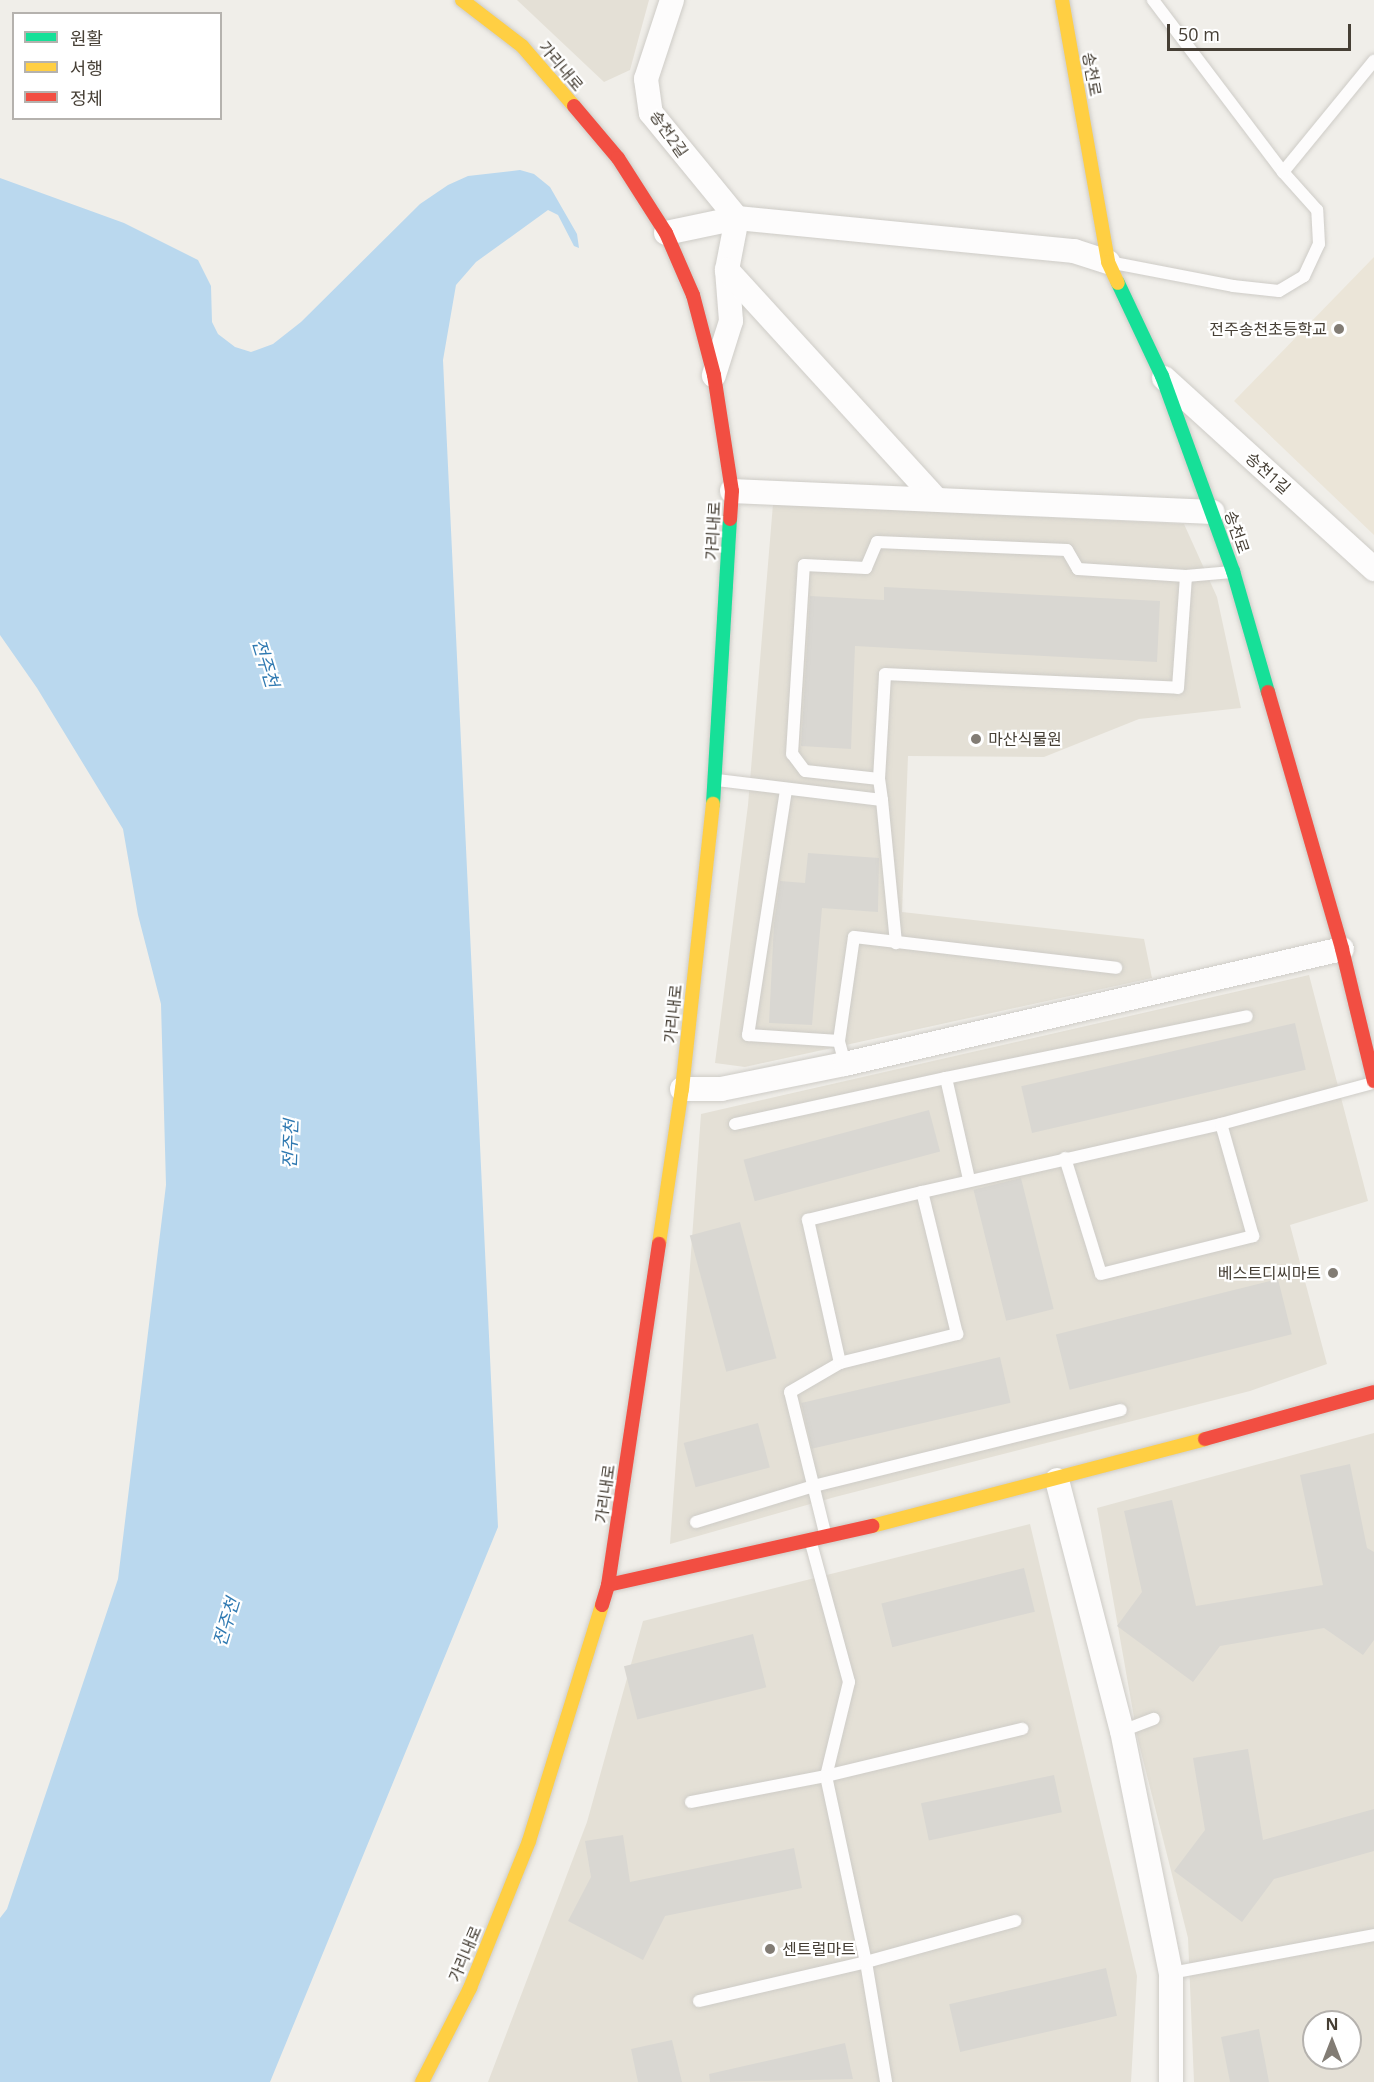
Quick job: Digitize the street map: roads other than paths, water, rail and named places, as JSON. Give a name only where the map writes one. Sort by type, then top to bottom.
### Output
[{"type":"street","name":"가리내로","points":[[422,2082],[470,1988],[529,1841],[608,1586],[681,1089],[716,780],[732,491],[714,375],[693,295],[666,232],[618,158],[522,46],[462,0]]},
{"type":"street","name":"송천2길","points":[[672,0],[646,79],[651,113],[737,218]]},
{"type":"street","name":"송천로","points":[[1062,0],[1108,262],[1162,376],[1233,572],[1342,949],[1374,1082]]},
{"type":"street","points":[[714,375],[731,321],[727,270],[737,218]]},
{"type":"street","points":[[666,232],[737,218],[1074,250],[1108,262]]},
{"type":"street","points":[[727,270],[934,498]]},
{"type":"street","name":"송천1길","points":[[1162,376],[1374,569]]},
{"type":"street","points":[[732,491],[934,498],[1213,512]]},
{"type":"street","points":[[681,1089],[721,1089],[842,1052],[1342,949]]},
{"type":"street","points":[[608,1586],[810,1542],[1057,1480],[1374,1392]]},
{"type":"street","points":[[1057,1480],[1122,1731],[1171,1973],[1171,2082]]},
{"type":"lane","points":[[1108,262],[1233,286],[1279,291],[1304,276],[1319,244],[1317,210],[1283,172],[1153,0]]},
{"type":"lane","points":[[1283,172],[1374,62]]},
{"type":"lane","points":[[879,779],[805,771],[792,754],[804,565],[866,568],[877,542],[1067,550],[1078,569],[1186,576],[1233,572]]},
{"type":"lane","points":[[896,943],[879,779],[885,674],[1178,688],[1186,576]]},
{"type":"lane","points":[[716,780],[882,800]]},
{"type":"lane","points":[[786,790],[748,1035],[842,1052],[854,937],[1116,968]]},
{"type":"lane","points":[[735,1124],[1247,1016]]},
{"type":"lane","points":[[946,1078],[969,1179]]},
{"type":"lane","points":[[840,1363],[808,1220],[969,1179],[1221,1124],[1374,1082]]},
{"type":"lane","points":[[1065,1158],[1101,1274],[1253,1236],[1221,1124]]},
{"type":"lane","points":[[826,1538],[790,1392],[840,1363],[957,1334],[922,1192]]},
{"type":"lane","points":[[696,1522],[814,1486],[1121,1410]]},
{"type":"lane","points":[[810,1542],[849,1682],[826,1776],[866,1962],[886,2082]]},
{"type":"lane","points":[[1122,1731],[1154,1719]]},
{"type":"lane","points":[[690,1802],[826,1776],[1022,1729]]},
{"type":"lane","points":[[699,2001],[866,1962],[1015,1921]]},
{"type":"lane","points":[[1171,1973],[1374,1935]]},
{"type":"water","name":"전주천","points":[[520,170],[534,174],[550,187],[577,234],[579,248],[574,246],[558,215],[548,210],[476,262],[456,285],[443,360],[498,1527],[270,2082],[0,2082],[0,1918],[7,1909],[118,1579],[166,1185],[161,1004],[138,915],[123,829],[37,688],[0,635],[0,178],[124,223],[198,260],[211,286],[212,322],[218,334],[235,347],[251,352],[273,344],[301,322],[420,204],[448,185],[468,176]]},
{"type":"place","name":"전주송천초등학교","points":[[1339,329]]},
{"type":"place","name":"마산식물원","points":[[976,739]]},
{"type":"place","name":"베스트디씨마트","points":[[1333,1273]]},
{"type":"place","name":"센트럴마트","points":[[770,1949]]}]
